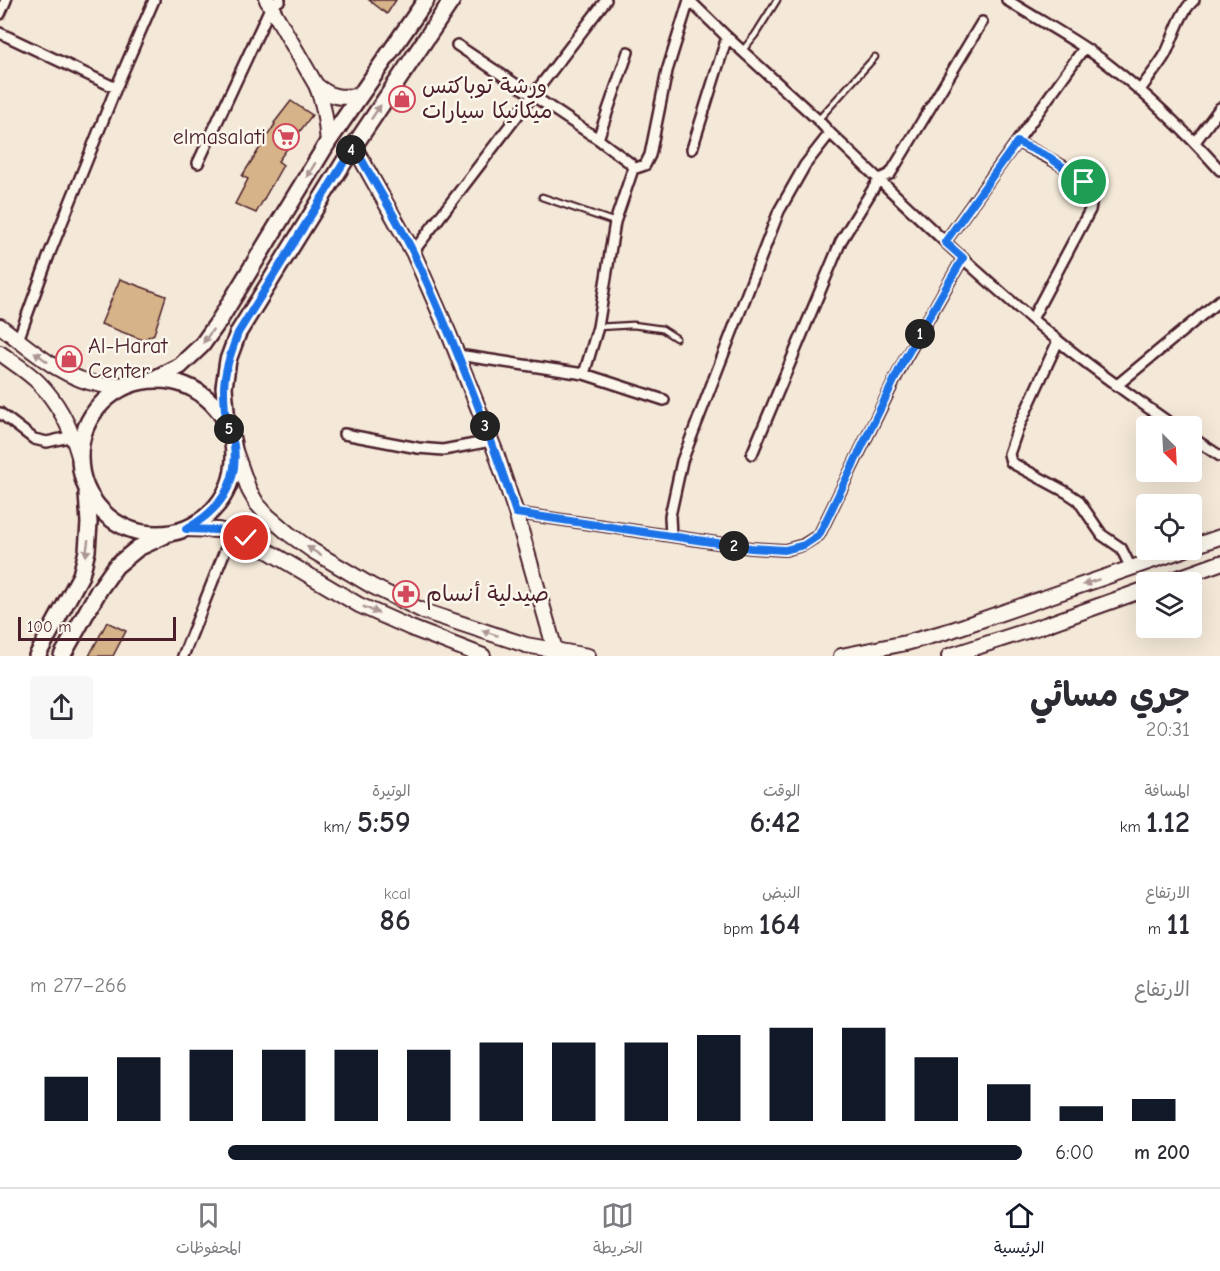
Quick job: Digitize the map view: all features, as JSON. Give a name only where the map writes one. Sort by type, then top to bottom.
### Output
[{"type":"main road","points":[[153,380],[180,366],[202,345],[219,321],[328,141],[426,0]]},
{"type":"main road","points":[[452,0],[354,146],[238,333],[228,360],[224,387],[227,423],[249,490],[257,504],[289,534],[313,551],[372,586],[423,611],[526,645],[588,656]]},
{"type":"main road","points":[[273,2],[321,96],[328,141]]},
{"type":"main road","points":[[316,85],[335,97],[359,96]]},
{"type":"main road","points":[[354,146],[413,252],[458,355],[516,513],[555,650]]},
{"type":"main road","points":[[0,326],[52,365],[80,379],[103,385],[153,380],[171,381],[188,386],[204,395],[227,423]]},
{"type":"main road","points":[[0,353],[37,381],[52,399],[63,415],[80,456]]},
{"type":"main road","points":[[135,383],[109,397],[90,419],[82,437],[81,474],[97,507],[111,520],[128,529],[147,534],[167,534]]},
{"type":"main road","points":[[62,656],[99,590],[116,566],[138,548],[167,534],[186,529],[201,521],[214,510],[224,497],[231,481],[234,448]]},
{"type":"main road","points":[[37,656],[81,575],[87,551],[89,523],[87,490]]},
{"type":"main road","points":[[186,529],[218,530],[246,538],[359,605],[483,656]]},
{"type":"main road","points":[[1202,543],[1220,537]]},
{"type":"main road","points":[[841,656],[906,643],[952,630],[1154,560]]},
{"type":"main road","points":[[1195,572],[1220,563]]},
{"type":"main road","points":[[949,656],[1136,593]]},
{"type":"main road","points":[[1036,601],[1045,625]]},
{"type":"street","points":[[0,14],[6,0]]},
{"type":"street","points":[[18,340],[49,255],[154,0]]},
{"type":"street","points":[[413,252],[606,0]]},
{"type":"street","points":[[633,169],[645,165],[650,155],[667,71],[689,0],[963,258],[1058,341],[1116,387],[1159,416]]},
{"type":"street","points":[[1007,0],[1107,63],[1140,90],[1195,142],[1220,170]]},
{"type":"street","points":[[1140,90],[1164,55],[1183,15],[1194,0]]},
{"type":"street","points":[[198,163],[273,2]]},
{"type":"street","points":[[752,454],[841,241],[879,179],[892,171],[982,22]]},
{"type":"street","points":[[0,33],[116,88]]},
{"type":"street","points":[[692,149],[727,37]]},
{"type":"street","points":[[457,45],[598,139],[630,163],[633,169],[615,222],[598,327],[584,374]]},
{"type":"street","points":[[945,242],[1084,48]]},
{"type":"street","points":[[598,139],[628,52]]},
{"type":"street","points":[[1195,142],[1220,108]]},
{"type":"street","points":[[671,536],[670,516],[682,460],[779,211],[805,165],[830,134]]},
{"type":"street","points":[[1017,142],[1049,157],[1084,182],[1090,190],[1092,200],[1090,210],[1032,319]]},
{"type":"street","points":[[516,513],[751,548],[785,550],[804,545],[819,535],[904,360],[963,258]]},
{"type":"street","points":[[1116,387],[1220,300]]},
{"type":"street","points":[[1058,341],[1018,428],[1009,458],[1014,464],[1078,500],[1102,535],[1121,548],[1131,568]]},
{"type":"street","points":[[458,355],[584,374],[664,400]]},
{"type":"street","points":[[0,413],[34,440],[47,442],[73,436]]},
{"type":"street","points":[[344,434],[418,448],[443,450],[491,441]]},
{"type":"street","points":[[1202,444],[1220,456]]},
{"type":"street","points":[[183,656],[232,533]]},
{"type":"lane","points":[[743,50],[777,0]]},
{"type":"lane","points":[[818,120],[875,57]]},
{"type":"lane","points":[[542,197],[615,222]]},
{"type":"lane","points":[[598,327],[642,326],[662,329],[676,338]]},
{"type":"building","points":[[369,0],[396,0],[387,14]]},
{"type":"building","points":[[291,101],[312,115],[278,161],[283,165],[256,213],[235,204],[248,179],[242,176],[274,123]]},
{"type":"building","points":[[120,279],[166,296],[154,334],[143,340],[101,324]]},
{"type":"building","points":[[107,622],[126,631],[113,656],[89,656]]},
{"type":"place","name":"ورشة توباكتس ميكانيكا سيارات","points":[[402,99]]},
{"type":"place","name":"elmasalati","points":[[286,137]]},
{"type":"place","name":"Al-Harat Center","points":[[69,359]]},
{"type":"place","name":"صيدلية أنسام","points":[[406,594]]},
{"type":"route","points":[[246,538],[218,530],[186,529],[201,521],[214,510],[224,497],[231,481],[234,448],[227,423],[224,387],[228,360],[238,333],[354,146],[413,252],[449,334],[496,453],[516,513],[751,548],[785,550],[804,545],[819,535],[904,360],[963,258],[945,242],[1017,142],[1049,157],[1084,182]]}]
